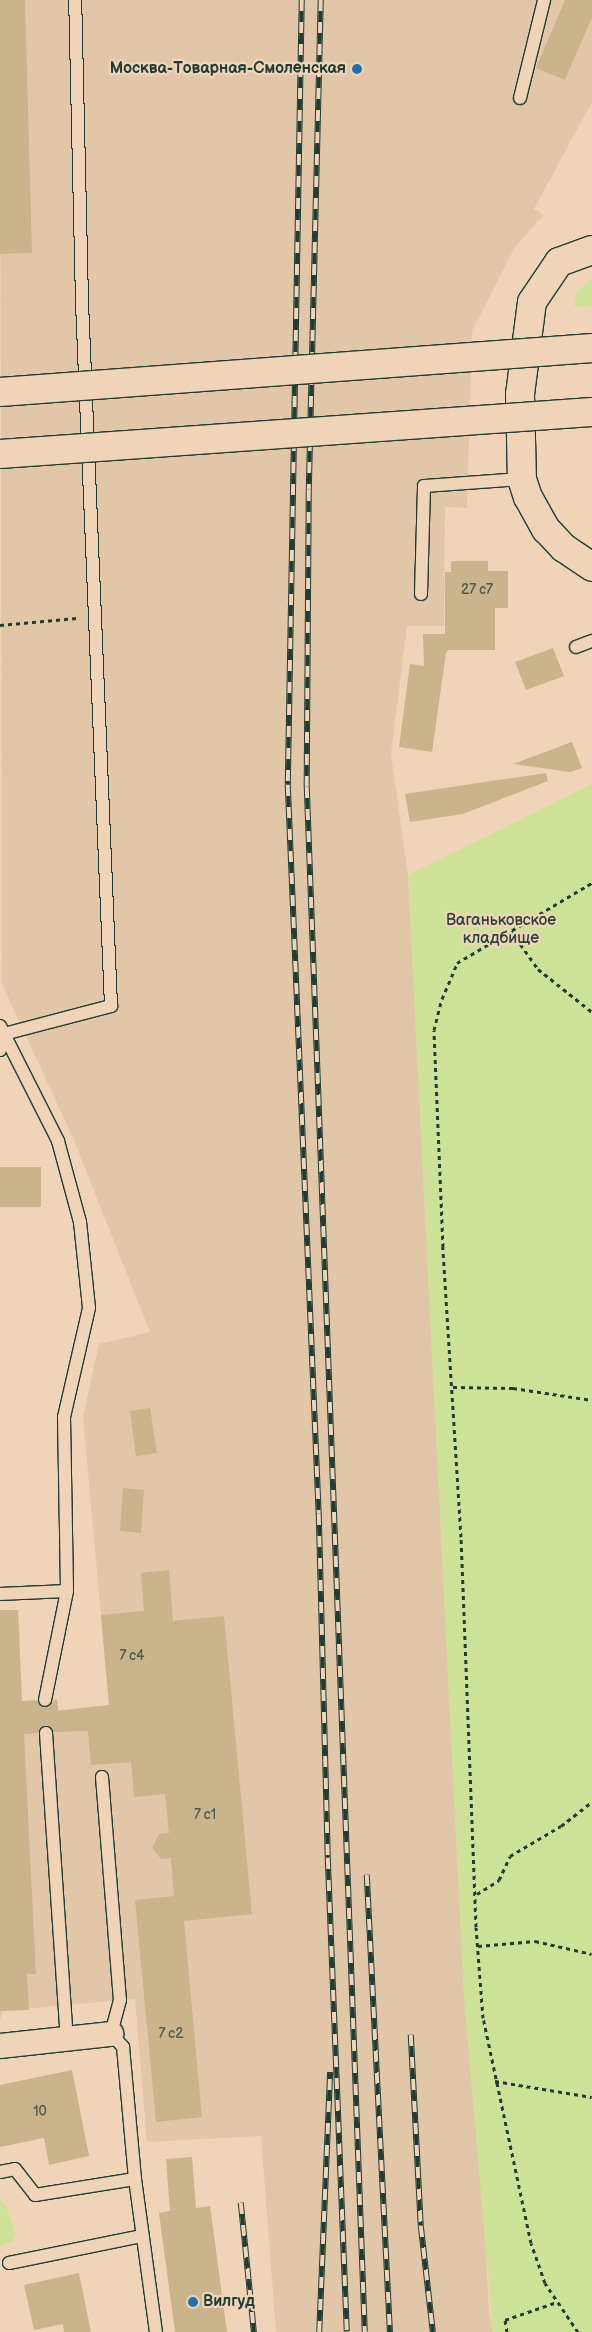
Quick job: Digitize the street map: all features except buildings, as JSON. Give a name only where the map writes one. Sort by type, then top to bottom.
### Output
[{"type":"main road","points":[[592,250],[559,262],[532,302],[520,394],[522,479],[546,529],[564,548],[592,566]]},
{"type":"main road","points":[[0,392],[592,348]]},
{"type":"main road","points":[[0,454],[592,412]]},
{"type":"street","points":[[0,2046],[110,2034]]},
{"type":"lane","points":[[2,1030],[111,1006],[82,301],[75,0]]},
{"type":"lane","points":[[520,98],[544,0]]},
{"type":"lane","points":[[421,594],[424,486],[522,479]]},
{"type":"lane","points":[[576,647],[592,642]]},
{"type":"lane","points":[[0,1050],[2,1030]]},
{"type":"lane","points":[[2,1030],[58,1141],[80,1222],[89,1308],[64,1417],[67,1591],[45,1700]]},
{"type":"lane","points":[[0,1594],[67,1591]]},
{"type":"lane","points":[[46,1733],[66,2039]]},
{"type":"lane","points":[[102,1777],[120,2000],[110,2034],[123,2047],[135,2179],[156,2332]]},
{"type":"lane","points":[[0,2172],[15,2169],[35,2195],[135,2179]]},
{"type":"lane","points":[[9,2263],[142,2236]]},
{"type":"path","points":[[0,625],[95,617]]},
{"type":"path","points":[[578,2332],[545,2283],[531,2243],[522,2187],[495,2081],[483,2018],[434,1030],[442,999],[457,963],[592,883]]},
{"type":"path","points":[[511,931],[538,969],[592,1012]]},
{"type":"path","points":[[452,1387],[513,1388],[592,1400]]},
{"type":"path","points":[[477,1894],[499,1880],[510,1856],[561,1826],[592,1802]]},
{"type":"path","points":[[478,1946],[535,1941],[592,1954]]},
{"type":"path","points":[[495,2081],[592,2097]]},
{"type":"path","points":[[507,2332],[505,2320],[557,2302]]},
{"type":"shaded area","points":[[0,0],[592,0],[592,102],[534,209],[544,215],[515,247],[472,331],[467,508],[445,507],[444,626],[407,626],[391,754],[408,875],[489,2310],[493,2332],[276,2332],[261,2136],[147,2142],[135,1999],[2,2011],[0,2021],[0,1610],[18,1610],[22,1706],[36,1705],[36,1700],[57,1699],[58,1710],[109,1705],[83,1417],[99,1344],[150,1332],[73,1138],[2,984]]},
{"type":"green space","points":[[592,278],[592,306],[574,307],[577,292]]},
{"type":"green space","name":"Ваганьковское кладбище","points":[[592,784],[592,2332],[493,2332],[464,1998],[408,875]]},
{"type":"green space","points":[[0,2200],[6,2206],[16,2234],[13,2241],[0,2246]]},
{"type":"railway","points":[[302,0],[288,785],[319,1514],[328,1858],[347,2332]]},
{"type":"railway","points":[[321,0],[309,490],[307,787],[365,2332]]},
{"type":"railway","points":[[367,1875],[390,2332]]},
{"type":"railway","points":[[411,2035],[421,2226],[433,2332]]},
{"type":"railway","points":[[319,2332],[330,2072]]},
{"type":"railway","points":[[241,2203],[254,2332]]},
{"type":"place","name":"Москва-Товарная-Смоленская","points":[[357,69]]},
{"type":"place","name":"Вилгуд","points":[[193,2302]]}]
